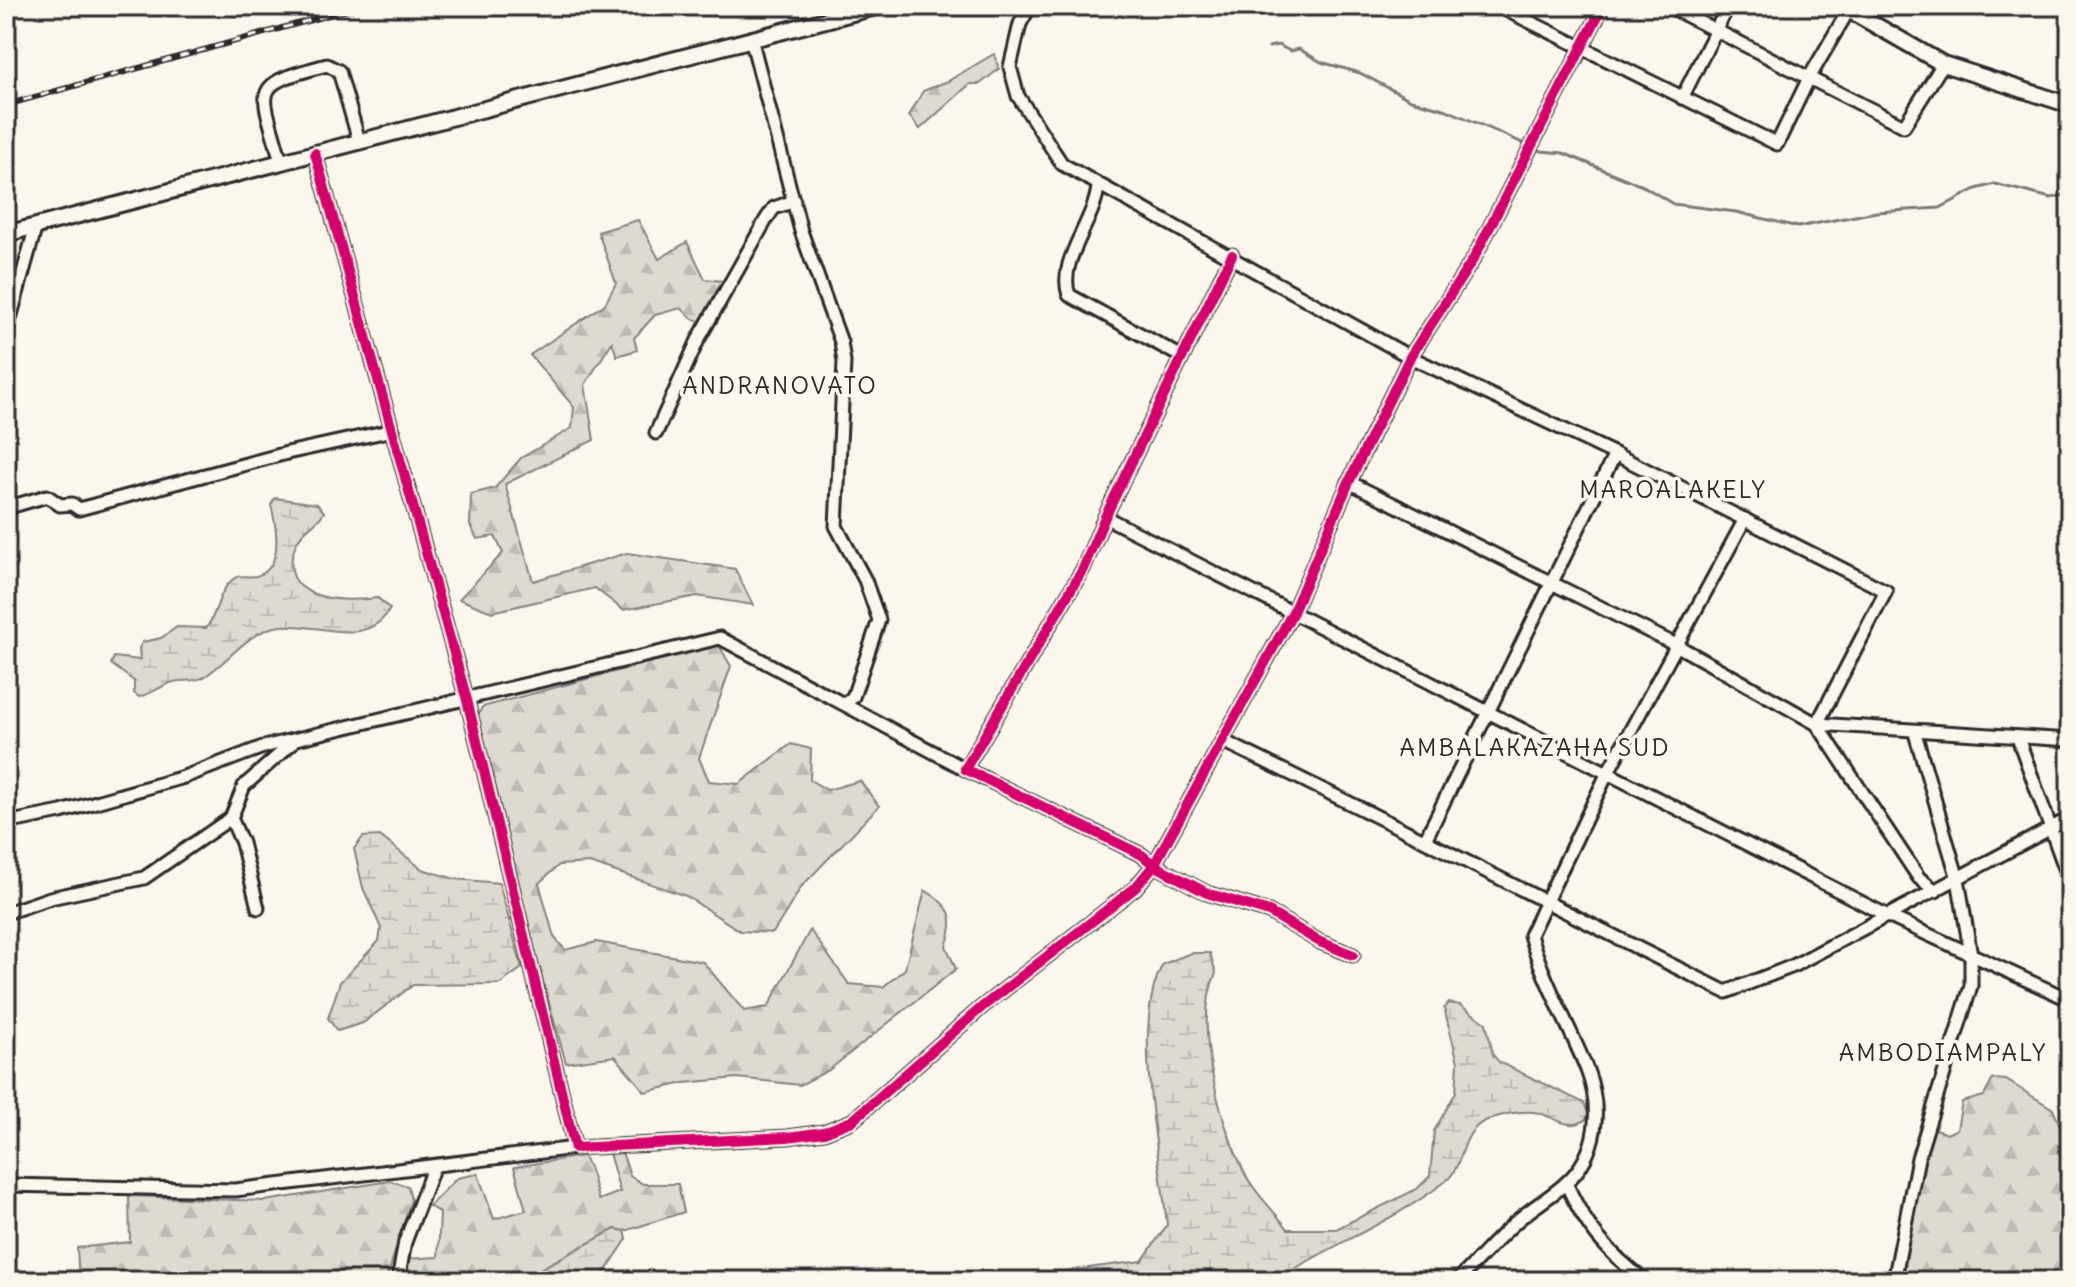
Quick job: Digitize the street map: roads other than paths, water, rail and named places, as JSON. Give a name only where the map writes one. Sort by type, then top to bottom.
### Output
[{"type":"main road","points":[[6,234],[879,6]]},
{"type":"main road","points":[[1848,7],[1943,64],[2070,105]]},
{"type":"street","points":[[1030,6],[1020,24],[1010,67],[1018,96],[1062,164],[1098,187],[1232,255],[1410,357],[1615,454],[1886,591],[1817,724]]},
{"type":"street","points":[[1498,6],[1777,144],[1848,7]]},
{"type":"street","points":[[6,1185],[235,1190],[575,1148],[788,1137],[824,1132],[852,1121],[982,1007],[1135,888],[1154,865],[1293,612],[1349,482],[1410,357],[1474,258],[1603,6]]},
{"type":"street","points":[[1668,6],[1904,126],[1943,64]]},
{"type":"street","points":[[1682,98],[1728,6]]},
{"type":"street","points":[[751,38],[794,201],[841,342],[844,362],[836,526],[865,580],[879,620],[853,697],[845,704]]},
{"type":"street","points":[[281,162],[264,99],[268,86],[278,77],[327,65],[339,71],[359,141]]},
{"type":"street","points":[[315,153],[467,700],[575,1148]]},
{"type":"street","points":[[1098,187],[1096,207],[1066,273],[1069,295],[1182,357]]},
{"type":"street","points":[[656,433],[698,340],[767,218],[774,208],[794,201]]},
{"type":"street","points":[[6,333],[36,226]]},
{"type":"street","points":[[965,769],[1083,569],[1105,517],[1232,255]]},
{"type":"street","points":[[6,508],[47,496],[60,505],[72,504],[79,509],[287,453],[393,430]]},
{"type":"street","points":[[1426,838],[1490,714],[1615,454]]},
{"type":"street","points":[[1349,482],[1676,645],[1817,724],[1915,733],[2070,740]]},
{"type":"street","points":[[1105,517],[1888,916],[2070,1000]]},
{"type":"street","points":[[1457,1281],[1511,1226],[1566,1183],[1586,1158],[1598,1117],[1588,1073],[1541,971],[1530,935],[1608,772],[1745,519]]},
{"type":"street","points":[[6,823],[61,812],[184,777],[263,747],[720,638],[965,769],[1142,855],[1154,865],[1207,893],[1269,912],[1320,942],[1353,955]]},
{"type":"street","points":[[1817,724],[1919,878],[1936,891]]},
{"type":"street","points":[[1894,1281],[1918,1158],[1971,986],[1971,955],[1958,879],[1915,733]]},
{"type":"street","points":[[2018,738],[2070,882]]},
{"type":"street","points":[[1223,741],[1426,838],[1545,903],[1726,992],[1793,966],[2051,831],[2070,818]]},
{"type":"street","points":[[6,913],[50,898],[144,878],[231,818],[244,786],[294,742]]},
{"type":"street","points":[[231,818],[242,843],[258,908]]},
{"type":"street","points":[[398,1281],[405,1242],[434,1166]]},
{"type":"street","points":[[1566,1183],[1582,1220],[1607,1250],[1645,1281]]},
{"type":"waterway","points":[[1269,47],[1278,45],[1290,51],[1299,49],[1321,62],[1360,73],[1411,100],[1447,110],[1541,151],[1563,153],[1645,187],[1673,204],[1736,212],[1798,227],[1876,212],[1940,208],[1976,189],[1995,184],[2051,198],[2070,194]]},
{"type":"railway","points":[[6,105],[361,6]]},
{"type":"district","name":"ANDRANOVATO","points":[[780,386]]},
{"type":"district","name":"MAROALAKELY","points":[[1673,490]]},
{"type":"district","name":"AMBALAKAZAHA SUD","points":[[1535,748]]},
{"type":"district","name":"AMBODIAMPALY","points":[[1943,1053]]}]
